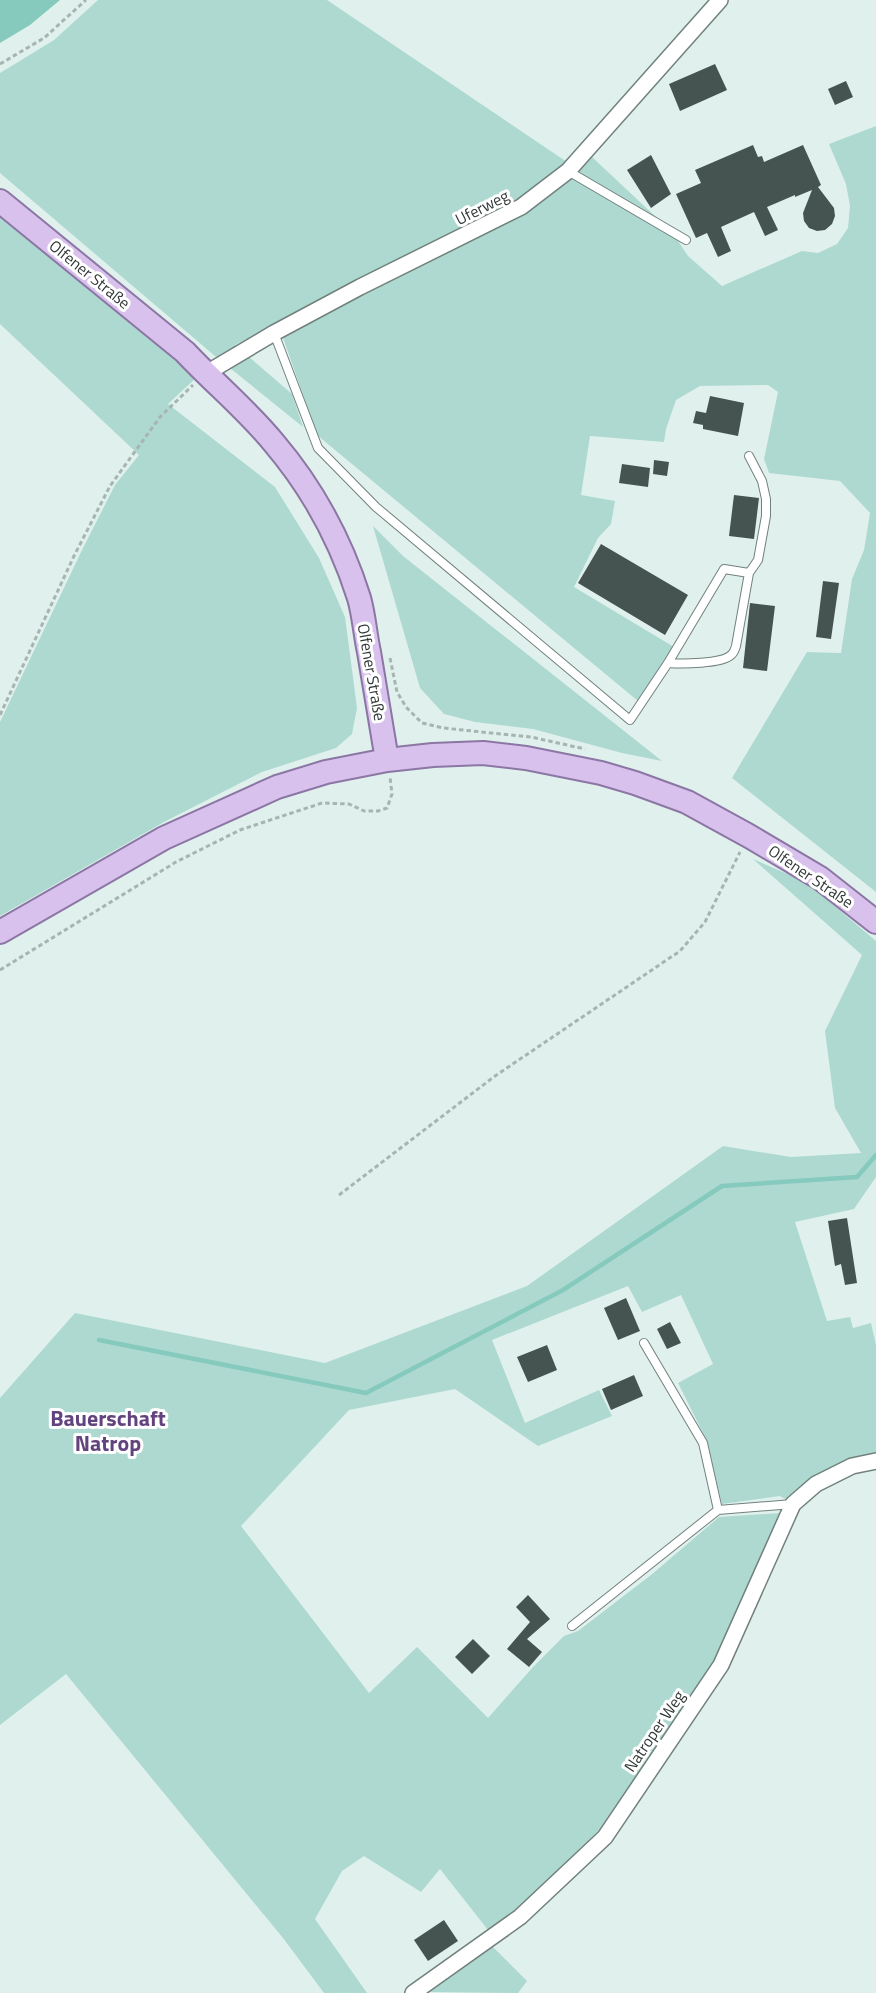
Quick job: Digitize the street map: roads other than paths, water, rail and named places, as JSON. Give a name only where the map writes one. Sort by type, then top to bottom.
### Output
[{"type":"main road","name":"Olfener Straße","points":[[0,201],[185,352],[274,442],[321,509],[342,550],[360,600],[387,760],[434,754],[483,753],[526,758],[635,783],[687,802],[749,836],[820,878],[876,922]]},
{"type":"main road","points":[[0,932],[164,838],[278,787],[326,772],[387,760]]},
{"type":"street","name":"Uferweg","points":[[205,374],[274,333],[360,287],[521,207],[568,171],[720,0]]},
{"type":"street","name":"Natroper Weg","points":[[413,1993],[520,1917],[605,1837],[721,1665],[793,1504],[816,1484],[852,1466],[876,1461]]},
{"type":"lane","points":[[568,171],[686,240]]},
{"type":"lane","points":[[274,333],[318,448],[376,507],[630,720],[669,663],[724,569],[749,573]]},
{"type":"lane","points":[[669,663],[684,664],[723,659],[731,656],[736,646],[749,573],[758,560],[766,516],[766,499],[762,481],[749,456]]},
{"type":"lane","points":[[644,1343],[703,1443],[718,1510]]},
{"type":"lane","points":[[572,1626],[718,1510],[793,1504]]},
{"type":"waterway","points":[[99,1340],[366,1393],[563,1290],[722,1186],[857,1177],[876,1155]]},
{"type":"district","name":"Bauerschaft Natrop","points":[[108,1430]]}]
